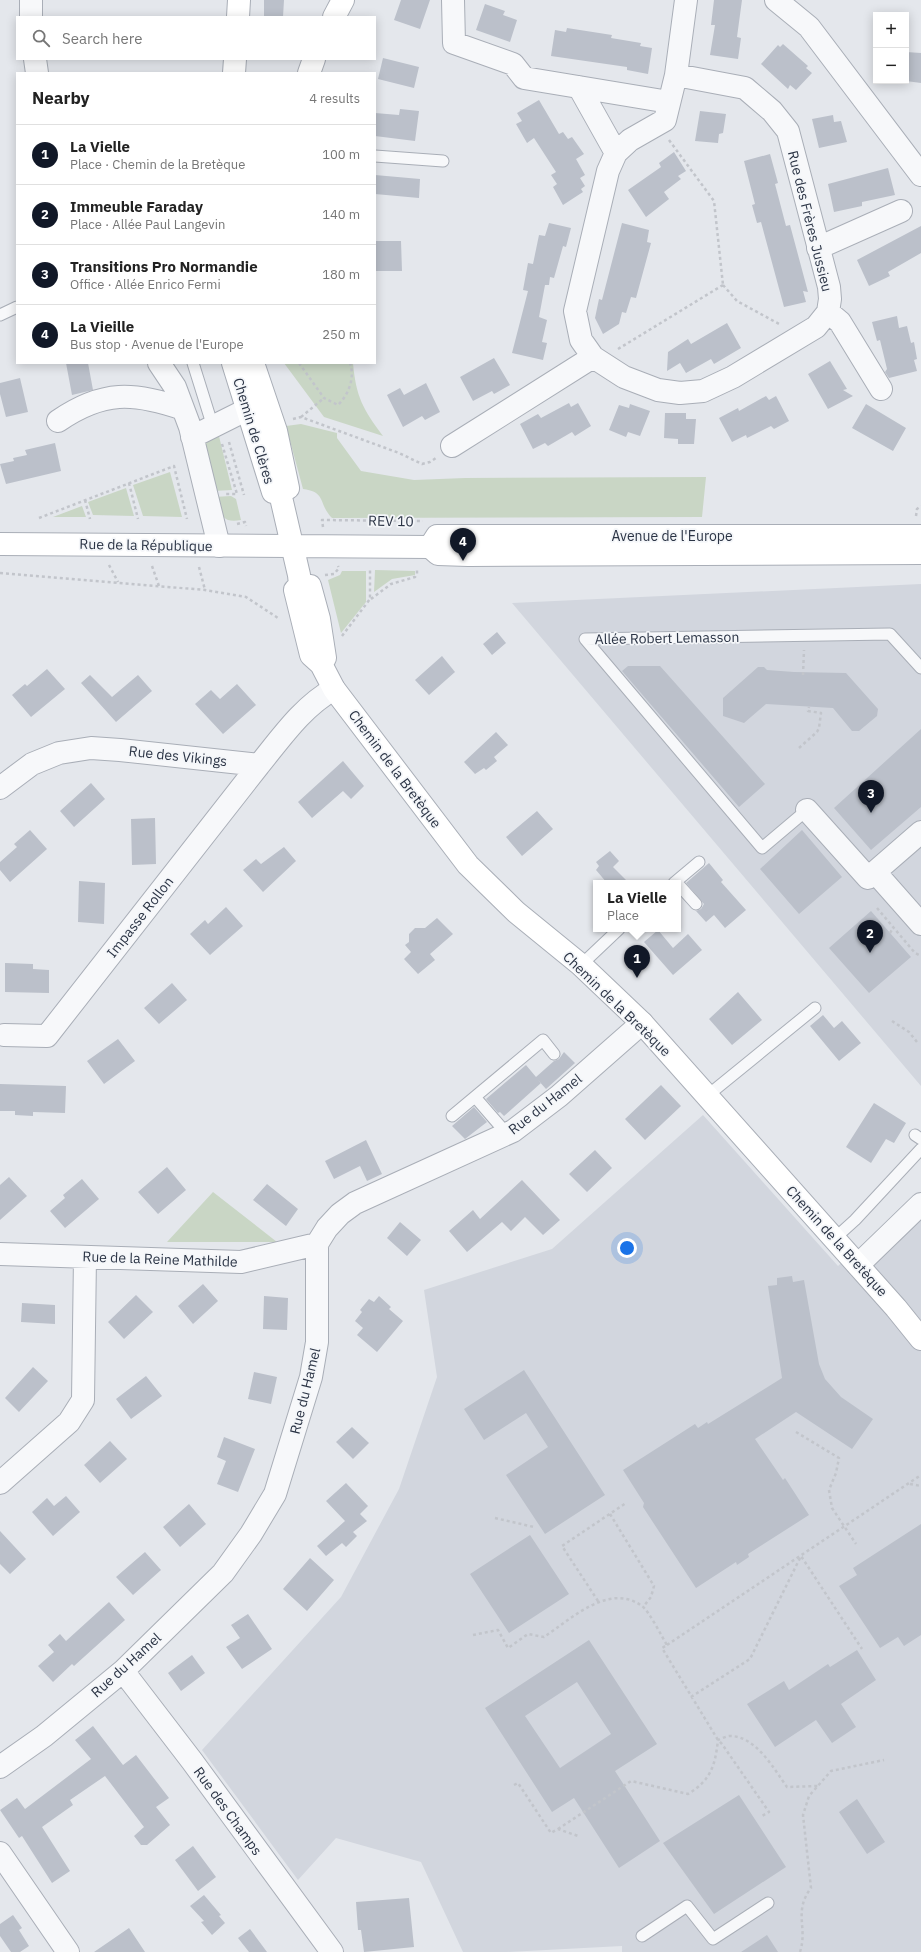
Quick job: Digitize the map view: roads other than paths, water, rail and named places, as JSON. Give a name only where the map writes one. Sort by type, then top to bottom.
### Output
[{"type":"street","points":[[30,16],[31,0]]},
{"type":"street","points":[[238,16],[239,0]]},
{"type":"street","points":[[335,16],[343,0]]},
{"type":"street","points":[[453,0],[454,43],[513,64],[524,78],[669,102]]},
{"type":"street","name":"Rue des Frères Jussieu","points":[[676,75],[744,88],[772,110],[788,131],[829,287],[830,300],[828,312],[816,327],[733,377],[704,391],[680,393],[658,390],[624,377],[596,359],[581,340],[575,311],[608,171],[616,153],[630,140],[665,120],[676,75],[686,0]]},
{"type":"street","points":[[776,0],[809,27],[921,175]]},
{"type":"street","points":[[34,60],[37,72]]},
{"type":"street","points":[[234,72],[235,60]]},
{"type":"street","points":[[309,72],[314,60]]},
{"type":"street","points":[[578,87],[616,153]]},
{"type":"street","points":[[818,248],[901,211]]},
{"type":"street","points":[[828,312],[840,322],[881,389]]},
{"type":"street","points":[[452,446],[596,359]]},
{"type":"street","points":[[160,364],[175,387],[183,408],[192,437],[219,546]]},
{"type":"street","name":"Chemin de Clères","points":[[233,364],[273,492],[280,493],[288,488],[276,431],[253,364]]},
{"type":"street","points":[[58,421],[72,412],[95,402],[121,396],[154,399],[183,408]]},
{"type":"street","points":[[192,437],[221,435],[248,410]]},
{"type":"street","name":"Chemin de Clères","points":[[280,493],[293,546]]},
{"type":"street","name":"Avenue de l'Europe","points":[[430,547],[437,536],[918,529]]},
{"type":"street","name":"Rue de la République","points":[[0,544],[293,546]]},
{"type":"street","name":"Avenue de l'Europe","points":[[293,546],[430,547],[438,554],[468,555],[921,553]]},
{"type":"street","name":"Chemin de la Bretèque","points":[[293,546],[300,585],[295,590],[307,645],[311,655],[321,664],[334,689],[468,865],[516,912],[581,965],[642,1023],[858,1265],[921,1339]]},
{"type":"street","points":[[259,765],[293,724],[322,696],[334,689]]},
{"type":"street","name":"Rue des Vikings","points":[[0,788],[32,764],[59,753],[91,748],[259,765]]},
{"type":"street","name":"Impasse Rollon","points":[[4,1035],[47,1036],[259,765]]},
{"type":"street","points":[[807,810],[921,924]]},
{"type":"street","points":[[872,875],[919,837]]},
{"type":"street","name":"Rue du Hamel","points":[[0,1767],[44,1736],[123,1671],[223,1573],[251,1534],[275,1494],[298,1422],[312,1370],[317,1342],[317,1244],[327,1228],[340,1214],[355,1203],[507,1134],[559,1096],[642,1023]]},
{"type":"street","points":[[858,1265],[921,1204]]},
{"type":"street","name":"Rue de la Reine Mathilde","points":[[0,1254],[241,1262],[317,1244]]},
{"type":"street","points":[[0,1483],[69,1422],[82,1400],[85,1257]]},
{"type":"street","name":"Rue des Champs","points":[[123,1671],[196,1767],[332,1952]]},
{"type":"street","points":[[0,1853],[68,1952]]},
{"type":"lane","points":[[376,156],[443,161]]},
{"type":"lane","points":[[0,315],[16,307]]},
{"type":"lane","points":[[193,364],[221,435]]},
{"type":"lane","name":"Allée Robert Lemasson","points":[[807,810],[762,848],[585,639],[890,634],[921,668]]},
{"type":"lane","points":[[679,880],[699,862]]},
{"type":"lane","points":[[681,888],[696,904]]},
{"type":"lane","points":[[581,965],[616,932]]},
{"type":"lane","points":[[707,1096],[815,1008]]},
{"type":"lane","points":[[452,1116],[543,1040],[554,1054]]},
{"type":"lane","points":[[475,1097],[507,1134]]},
{"type":"lane","points":[[834,1239],[855,1220],[921,1149]]},
{"type":"lane","points":[[642,1936],[687,1906],[713,1939],[768,1903]]},
{"type":"place","name":"La Vieille","points":[[463,561]]},
{"type":"place","name":"Transitions Pro Normandie","points":[[871,813]]},
{"type":"place","name":"Immeuble Faraday","points":[[870,953]]},
{"type":"place","name":"La Vielle","points":[[637,978]]}]
